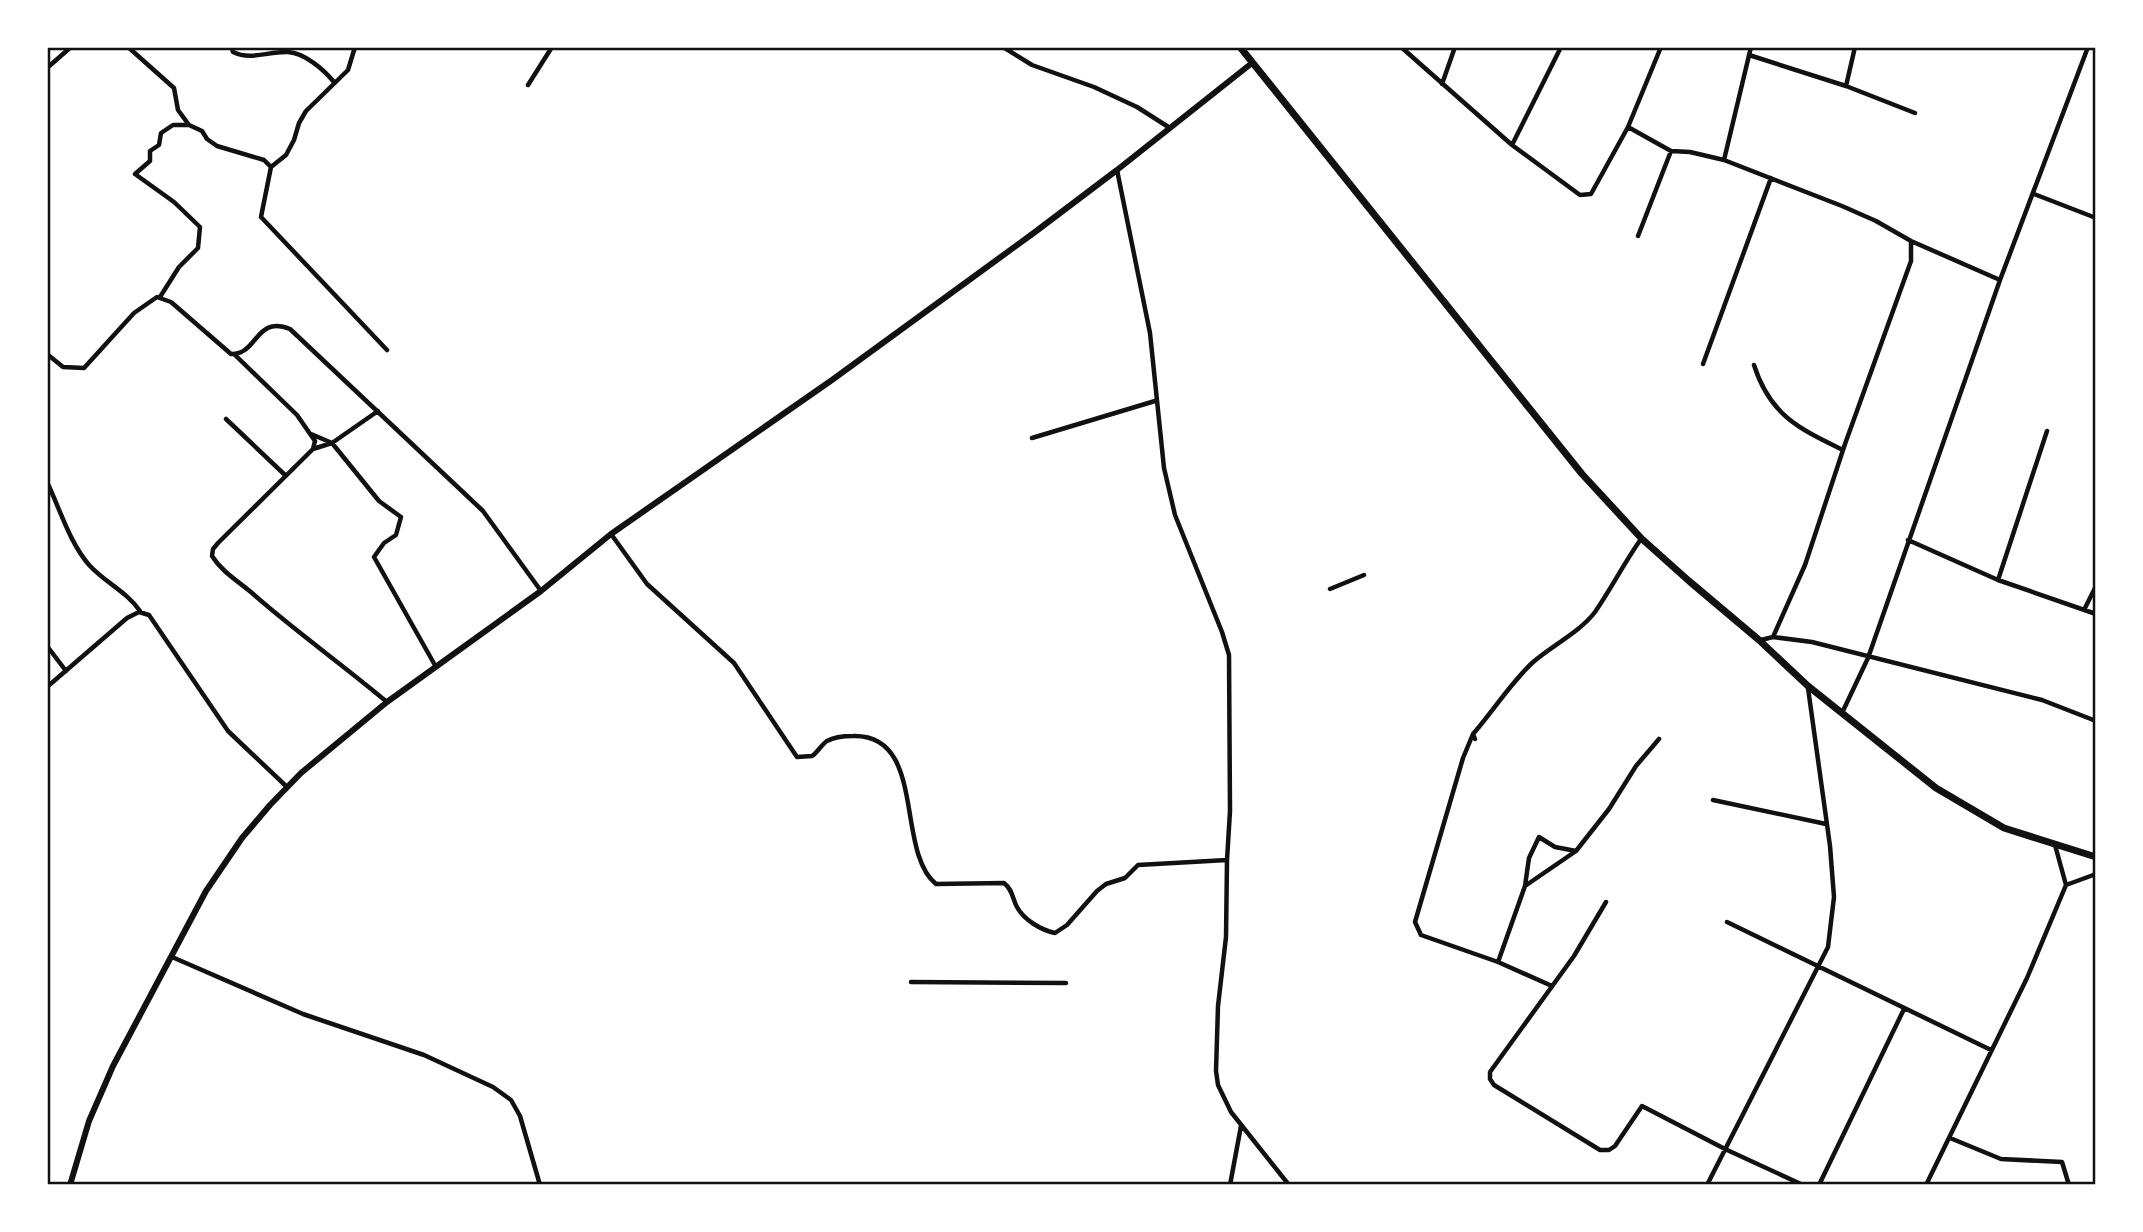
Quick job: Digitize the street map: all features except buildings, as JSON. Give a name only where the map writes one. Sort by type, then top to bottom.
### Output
[{"type":"main road","points":[[1241,47],[1582,474],[1642,538],[1808,686],[1936,788],[2004,828],[2096,857]]},
{"type":"street","points":[[47,68],[71,47]]},
{"type":"street","points":[[128,47],[174,88],[178,110],[189,125]]},
{"type":"street","points":[[230,47],[233,52],[247,57],[290,52],[316,65],[334,82]]},
{"type":"street","points":[[355,47],[348,70],[306,111],[286,155],[271,167],[261,217],[387,350]]},
{"type":"street","points":[[528,85],[552,47]]},
{"type":"street","points":[[1003,47],[1032,65],[1094,87],[1137,107],[1171,128]]},
{"type":"street","points":[[1401,47],[1512,145],[1549,174],[1580,195],[1586,196],[1591,194],[1628,127],[1661,47]]},
{"type":"street","points":[[1442,84],[1455,47]]},
{"type":"street","points":[[1512,145],[1561,47]]},
{"type":"street","points":[[1724,160],[1751,47]]},
{"type":"street","points":[[1846,86],[1855,47]]},
{"type":"street","points":[[1842,714],[1868,658],[2000,280],[2088,47]]},
{"type":"street","points":[[1749,55],[1846,86],[1915,113]]},
{"type":"street","points":[[70,1185],[89,1121],[113,1066],[172,957],[225,860],[286,786],[387,702],[541,591],[611,534],[832,380],[1117,170],[1252,63]]},
{"type":"street","points":[[160,297],[179,267],[198,248],[200,227],[174,202],[135,174],[150,161],[150,151],[159,145],[161,133],[173,125],[189,125],[202,131],[207,139],[217,146],[264,160],[271,167]]},
{"type":"street","points":[[1628,127],[1671,151],[1690,152],[1724,160],[1772,178],[1876,221],[1911,241],[2000,280]]},
{"type":"street","points":[[1638,236],[1671,151]]},
{"type":"street","points":[[1117,170],[1150,333],[1164,468],[1172,504],[1229,655],[1231,799],[1226,937],[1218,1006],[1216,1071],[1223,1098],[1289,1185]]},
{"type":"street","points":[[1703,363],[1772,178]]},
{"type":"street","points":[[2034,194],[2096,218]]},
{"type":"street","points":[[1773,637],[1805,565],[1911,261],[1911,241]]},
{"type":"street","points":[[47,354],[63,367],[84,368],[134,313],[153,298],[160,297],[171,302],[234,355],[297,415],[315,442],[313,449]]},
{"type":"street","points":[[234,355],[248,347],[270,326],[278,324],[290,328],[483,511],[541,591]]},
{"type":"street","points":[[1754,365],[1761,388],[1782,415],[1843,450]]},
{"type":"street","points":[[1032,438],[1156,401]]},
{"type":"street","points":[[377,411],[332,443],[313,449],[218,543],[212,556],[290,626],[387,702]]},
{"type":"street","points":[[226,419],[285,475]]},
{"type":"street","points":[[1998,580],[2048,431]]},
{"type":"street","points":[[310,433],[332,443],[379,500],[401,517],[396,535],[384,543],[374,557],[436,667]]},
{"type":"street","points":[[47,482],[90,566],[132,600],[140,612],[149,615],[228,731],[286,786]]},
{"type":"street","points":[[611,534],[647,584],[734,663],[797,757],[808,758],[816,754],[827,741],[848,736],[875,740],[889,750],[900,771],[920,861],[927,876],[936,884],[1004,883],[1010,888],[1020,912],[1037,925],[1055,933],[1067,925],[1097,891],[1106,884],[1125,878],[1138,865],[1227,860]]},
{"type":"street","points":[[1552,986],[1498,962],[1422,935],[1415,922],[1463,758],[1474,737],[1532,664],[1594,613],[1642,538]]},
{"type":"street","points":[[1908,540],[1998,580],[2096,614]]},
{"type":"street","points":[[1330,589],[1364,575]]},
{"type":"street","points":[[2084,610],[2096,586]]},
{"type":"street","points":[[47,687],[127,618],[140,612]]},
{"type":"street","points":[[1759,640],[1773,637],[1811,642],[2042,700],[2096,722]]},
{"type":"street","points":[[47,646],[66,671]]},
{"type":"street","points":[[1707,1185],[1828,947],[1834,897],[1808,686]]},
{"type":"street","points":[[1525,886],[1576,851],[1609,809],[1636,766],[1659,739]]},
{"type":"street","points":[[1713,800],[1826,824]]},
{"type":"street","points":[[1498,962],[1525,886],[1529,859],[1539,837],[1555,847],[1576,851]]},
{"type":"street","points":[[1926,1185],[2027,978],[2066,885],[2054,844]]},
{"type":"street","points":[[2066,885],[2096,874]]},
{"type":"street","points":[[1606,902],[1574,956],[1490,1072],[1494,1085],[1600,1150],[1609,1150],[1615,1146],[1642,1106],[1803,1185]]},
{"type":"street","points":[[1727,922],[1990,1050]]},
{"type":"street","points":[[172,957],[303,1014],[424,1055],[493,1087],[511,1100],[520,1116],[540,1185]]},
{"type":"street","points":[[911,982],[1066,983]]},
{"type":"street","points":[[1819,1185],[1904,1009]]},
{"type":"street","points":[[1230,1185],[1241,1125]]},
{"type":"street","points":[[1950,1138],[2001,1159],[2062,1162],[2068,1185]]}]
